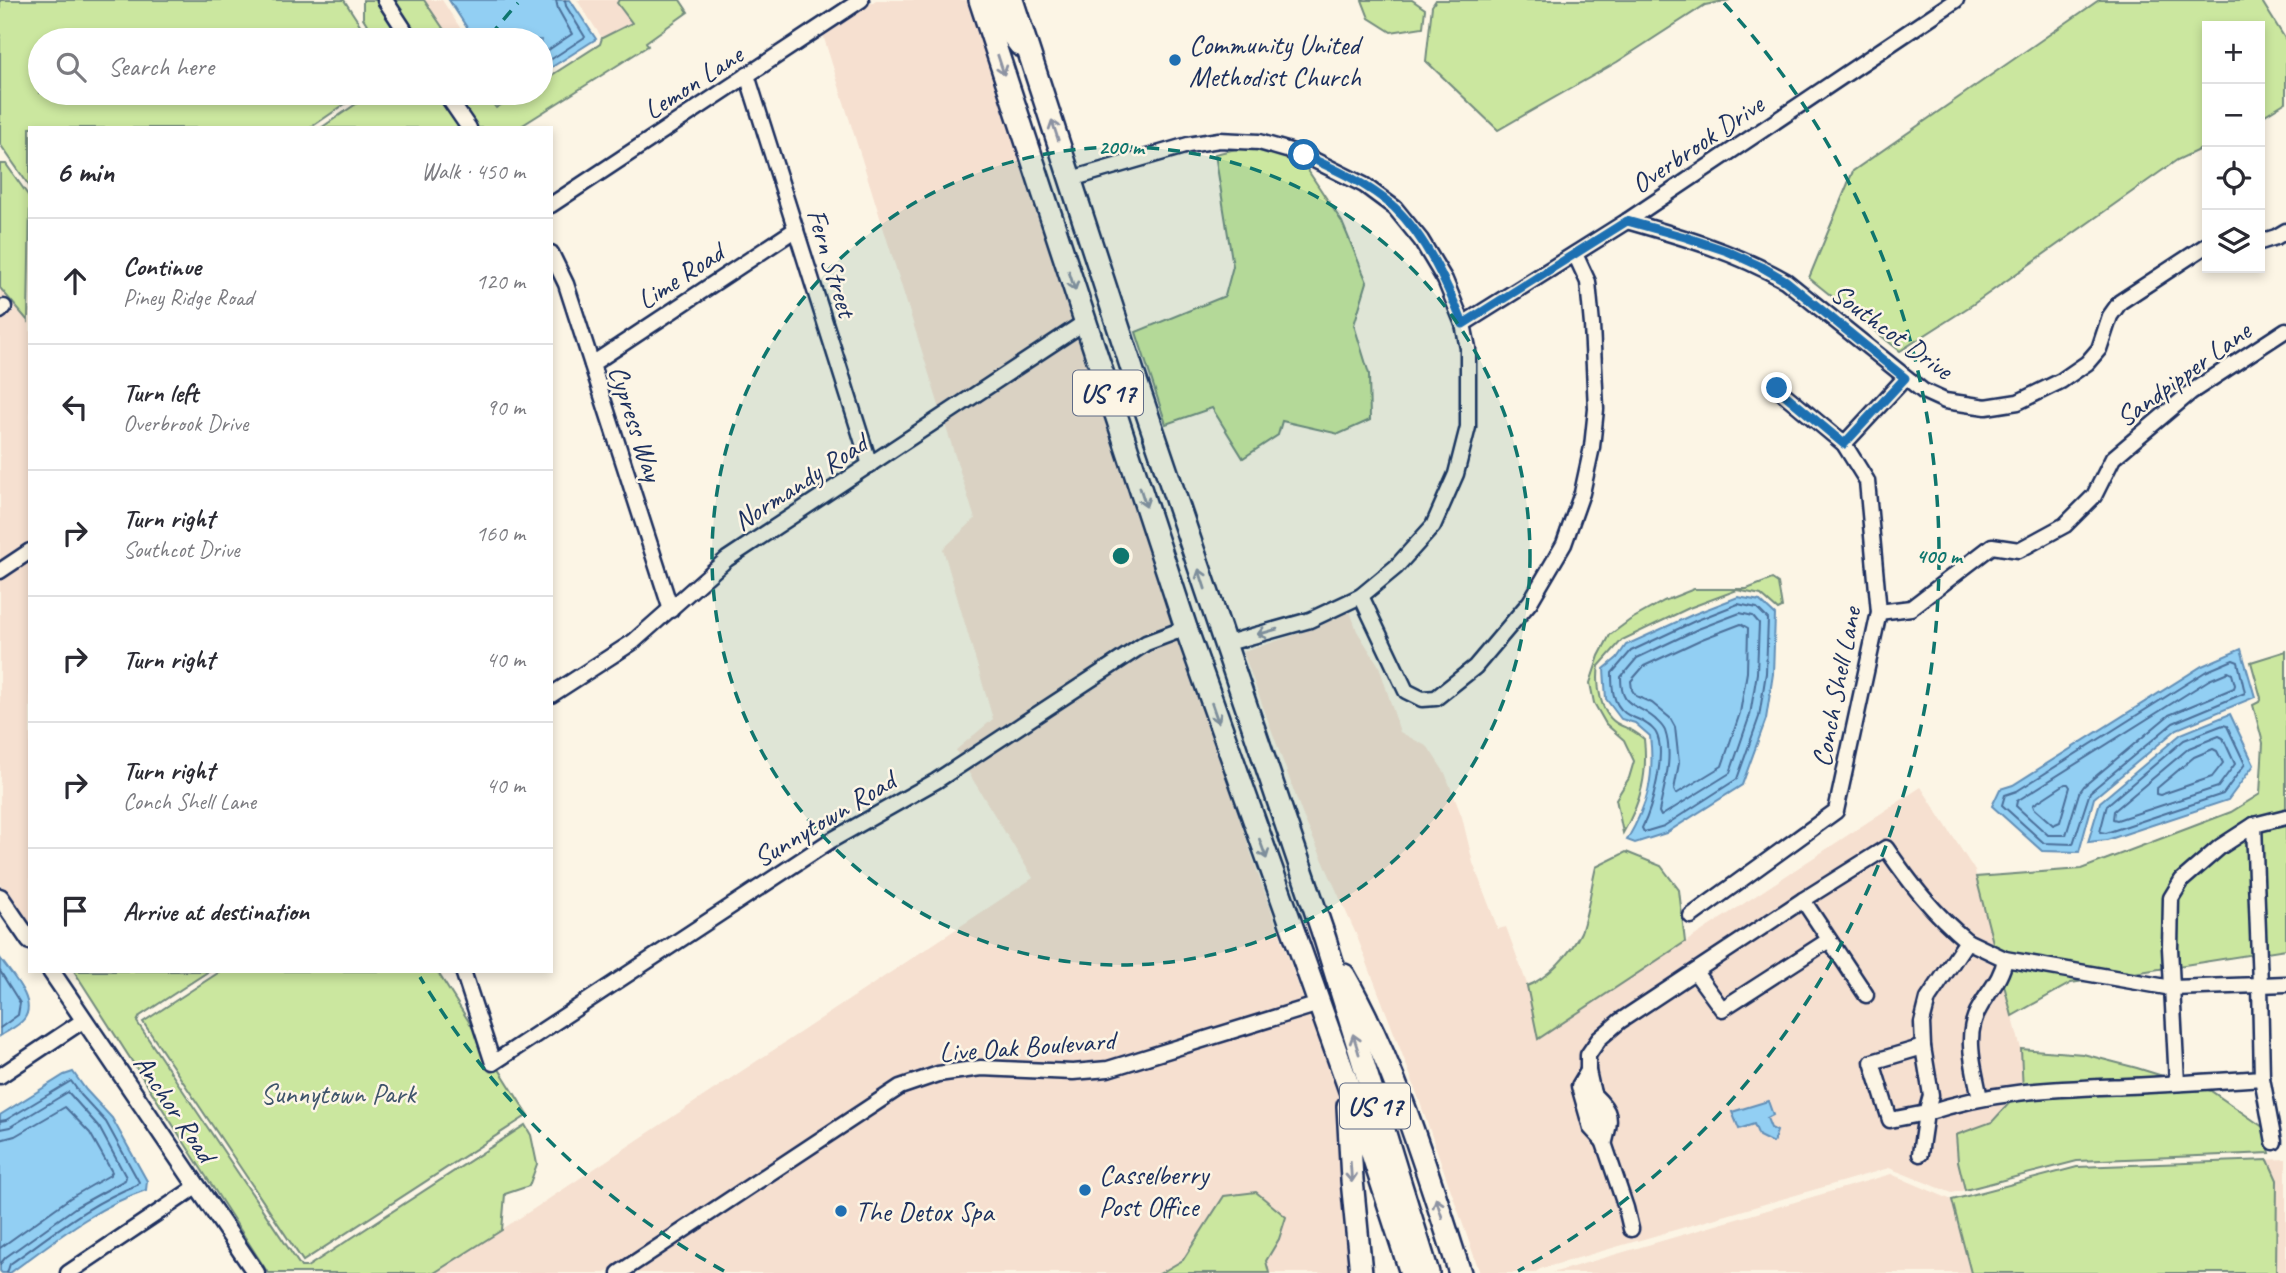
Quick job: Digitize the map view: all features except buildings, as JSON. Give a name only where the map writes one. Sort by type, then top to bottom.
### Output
[{"type":"main road","name":"US 17","points":[[980,0],[1186,628],[1394,1216],[1411,1273]]},
{"type":"main road","points":[[996,0],[1003,23],[1032,61]]},
{"type":"main road","name":"US 17","points":[[1012,0],[1134,374],[1325,939],[1428,1273]]},
{"type":"main road","points":[[1025,139],[1047,162],[1071,179]]},
{"type":"main road","points":[[1085,322],[1100,332],[1134,374]]},
{"type":"main road","points":[[1186,628],[1209,643],[1236,678]]},
{"type":"main road","points":[[1325,939],[1363,1008],[1401,1095],[1460,1273]]},
{"type":"main road","points":[[1346,1079],[1352,1180],[1362,1273]]},
{"type":"street","points":[[384,0],[403,28]]},
{"type":"street","name":"Lemon Lane","points":[[553,204],[861,0]]},
{"type":"street","name":"Overbrook Drive","points":[[1463,324],[1627,221],[1956,0]]},
{"type":"street","name":"Fern Street","points":[[747,75],[870,465]]},
{"type":"street","points":[[454,105],[467,126]]},
{"type":"street","points":[[1071,179],[1188,145],[1219,140],[1259,142],[1304,155],[1364,185],[1395,208],[1421,240],[1445,280],[1463,324],[1468,348],[1468,427],[1456,474],[1433,526],[1396,567],[1361,596],[1310,620],[1224,644]]},
{"type":"street","name":"Southcot Drive","points":[[1627,221],[1727,251],[1762,267],[1786,281],[1923,391],[1945,401],[1986,407],[2018,402],[2061,381],[2087,363],[2099,349],[2110,316],[2120,302],[2202,248]]},
{"type":"street","name":"Lime Road","points":[[592,364],[796,229]]},
{"type":"street","points":[[2265,240],[2286,231]]},
{"type":"street","points":[[1361,596],[1406,691],[1422,699],[1436,698],[1475,667],[1530,602],[1564,544],[1582,493],[1592,447],[1596,402],[1592,324],[1588,282],[1575,254]]},
{"type":"street","name":"Cypress Way","points":[[553,257],[566,284],[671,610]]},
{"type":"street","name":"Normandy Road","points":[[553,694],[632,642],[727,559],[1085,322]]},
{"type":"street","name":"Sandpipper Lane","points":[[1879,612],[1911,608],[1992,546],[2020,550],[2064,525],[2094,496],[2113,457],[2190,392],[2286,330]]},
{"type":"street","points":[[1844,444],[1905,378]]},
{"type":"street","name":"Conch Shell Lane","points":[[1691,916],[1836,811],[1879,612],[1867,481],[1844,444],[1777,388]]},
{"type":"street","points":[[0,570],[28,552]]},
{"type":"street","name":"Sunnytown Road","points":[[464,973],[494,1063],[830,841],[936,781],[1146,643],[1186,628]]},
{"type":"street","points":[[2177,1083],[2171,898],[2182,880],[2220,847],[2254,825],[2286,817]]},
{"type":"street","points":[[2254,825],[2262,1078],[2274,1143]]},
{"type":"street","points":[[1631,1229],[1604,1143],[1591,1128],[1592,1103],[1579,1086],[1588,1071],[1588,1055],[1599,1039],[1620,1021],[1886,848],[1915,891],[1940,919],[1967,941],[2006,959],[2172,988],[2286,984]]},
{"type":"street","points":[[0,897],[28,938]]},
{"type":"street","points":[[1803,900],[1866,995]]},
{"type":"street","points":[[1695,972],[1721,1009],[1829,940]]},
{"type":"street","points":[[1920,1154],[1931,1095],[1923,1048],[1922,1023],[1928,999],[1967,941]]},
{"type":"street","points":[[1980,1098],[1973,1067],[1971,1023],[1997,981],[2006,959]]},
{"type":"street","name":"Anchor Road","points":[[52,973],[256,1273]]},
{"type":"street","name":"Live Oak Boulevard","points":[[619,1273],[900,1087],[938,1074],[981,1068],[1073,1072],[1108,1069],[1320,1004]]},
{"type":"street","points":[[0,1076],[84,1020]]},
{"type":"street","points":[[1923,1048],[1872,1062],[1890,1121],[1980,1098],[2031,1090],[2262,1078]]},
{"type":"street","points":[[1592,1103],[1606,1106],[1611,1121],[1604,1143]]},
{"type":"street","points":[[68,1273],[196,1187]]},
{"type":"shaded area","points":[[424,0],[442,0],[460,28],[443,28]]},
{"type":"shaded area","points":[[577,0],[619,0],[617,3],[620,8],[633,23],[602,38]]},
{"type":"shaded area","points":[[876,0],[972,0],[1077,318],[940,409],[823,35]]},
{"type":"shaded area","points":[[0,288],[28,319],[28,541],[0,560],[0,320],[14,310],[5,297],[0,301]]},
{"type":"shaded area","points":[[1082,334],[1175,623],[1142,637],[959,756],[956,750],[993,719],[943,549],[975,519],[945,424]]},
{"type":"shaded area","points":[[28,561],[28,925],[0,885],[0,580]]},
{"type":"shaded area","points":[[1350,611],[1357,631],[1379,666],[1400,732],[1428,747],[1445,773],[1462,817],[1473,863],[1498,929],[1506,927],[1527,984],[1538,1039],[1921,787],[1975,871],[2021,1049],[2023,1092],[1992,1122],[1956,1135],[1958,1161],[1965,1190],[1952,1193],[1889,1168],[1540,1269],[1534,1273],[1480,1273],[1411,1077],[1356,934],[1303,816],[1243,652],[1306,631]]},
{"type":"shaded area","points":[[1180,638],[1258,874],[1304,1001],[1106,1061],[1072,1064],[980,1060],[936,1066],[897,1079],[605,1273],[434,1273],[1033,878],[967,770],[1150,650]]},
{"type":"shaded area","points":[[1310,1016],[1339,1089],[1354,1273],[1269,1273],[1266,1261],[1279,1239],[1224,1196],[1183,1260],[1161,1273],[634,1273],[904,1094],[940,1081],[983,1076],[1074,1079],[1110,1076]]},
{"type":"shaded area","points":[[2286,1159],[2286,1273],[1552,1273],[1891,1174],[1952,1200],[2077,1167]]},
{"type":"green space","points":[[0,0],[344,0],[362,28],[28,28],[28,105],[344,105],[313,126],[28,126],[28,184],[0,144]]},
{"type":"green space","points":[[363,0],[376,0],[395,28],[369,28],[363,18]]},
{"type":"green space","points":[[393,0],[424,0],[443,28],[411,28]]},
{"type":"green space","points":[[619,0],[680,0],[688,12],[646,42],[648,46],[521,126],[476,126],[462,105],[494,105],[496,108],[501,105],[553,105],[553,74],[600,44],[602,38],[632,23],[617,3]]},
{"type":"green space","points":[[1362,0],[1412,0],[1425,9],[1423,27],[1391,32],[1369,18]]},
{"type":"green space","points":[[1436,0],[1730,0],[1705,5],[1617,62],[1498,130],[1426,61],[1432,6]]},
{"type":"green space","points":[[2099,0],[2261,0],[2286,40],[2286,102],[2265,115],[2265,21],[2202,21],[2202,148],[2177,160],[1972,305],[1900,351],[1809,278],[1853,171]]},
{"type":"green space","points":[[355,105],[445,105],[459,126],[324,126]]},
{"type":"green space","points":[[1240,148],[1259,149],[1303,163],[1342,222],[1367,282],[1354,325],[1369,374],[1370,420],[1339,434],[1282,421],[1278,435],[1243,458],[1212,408],[1166,424],[1136,332],[1225,296],[1233,266],[1215,154]]},
{"type":"green space","points":[[0,164],[6,164],[28,195],[28,321],[0,288]]},
{"type":"green space","points":[[1772,579],[1778,583],[1782,608],[1778,610],[1761,595],[1737,590],[1689,608],[1622,640],[1599,666],[1599,691],[1608,715],[1613,721],[1644,739],[1642,788],[1623,833],[1616,799],[1629,778],[1634,761],[1624,740],[1606,724],[1594,703],[1590,683],[1610,635],[1664,601],[1694,589],[1747,589]]},
{"type":"green space","points":[[2286,651],[2286,949],[2071,983],[2012,1016],[1976,877],[2081,869],[2231,812],[2260,794],[2263,743],[2253,705],[2261,698],[2251,662]]},
{"type":"green space","points":[[1626,852],[1661,866],[1679,890],[1685,942],[1538,1039],[1527,986],[1551,971],[1577,940],[1586,917],[1596,867]]},
{"type":"green space","points":[[75,973],[206,973],[140,1016],[137,1022],[301,1267],[307,1267],[525,1125],[531,1135],[537,1164],[529,1186],[505,1194],[502,1230],[434,1273],[268,1273]]},
{"type":"green space","name":"Sunnytown Park","points":[[218,973],[438,973],[528,1115],[303,1261],[143,1022]]},
{"type":"green space","points":[[2021,1049],[2083,1054],[2211,1091],[2263,1127],[2270,1153],[2077,1161],[1965,1190],[1958,1161],[1956,1135],[1992,1122],[2023,1092]]},
{"type":"green space","points":[[2268,1160],[2277,1180],[2276,1273],[1971,1273],[1952,1200],[2077,1167]]},
{"type":"green space","points":[[1256,1192],[1286,1217],[1279,1239],[1266,1261],[1269,1273],[1161,1273],[1183,1260],[1224,1196]]},
{"type":"water","points":[[449,0],[570,0],[596,39],[553,66],[553,28],[467,28]]},
{"type":"water","points":[[1738,597],[1760,601],[1775,615],[1773,674],[1766,719],[1742,785],[1666,833],[1635,843],[1627,840],[1648,790],[1650,736],[1635,723],[1621,719],[1606,699],[1604,669],[1617,658],[1626,645]]},
{"type":"water","points":[[2241,649],[2255,697],[2177,729],[2094,798],[2079,852],[2042,851],[1992,806],[2000,789],[2013,785],[2202,666]]},
{"type":"water","points":[[2230,714],[2254,765],[2228,800],[2107,840],[2088,842],[2100,802],[2181,734]]},
{"type":"water","points":[[0,958],[21,987],[28,1004],[22,1022],[0,1036]]},
{"type":"water","points":[[73,1072],[112,1118],[147,1181],[146,1190],[109,1206],[10,1273],[2,1273],[0,1115]]},
{"type":"water","points":[[1768,1101],[1773,1115],[1767,1118],[1771,1128],[1777,1131],[1773,1143],[1759,1136],[1754,1124],[1739,1129],[1732,1112]]},
{"type":"place","name":"Community United Methodist Church","points":[[1175,60]]},
{"type":"place","name":"Casselberry Post Office","points":[[1085,1190]]},
{"type":"place","name":"The Detox Spa","points":[[841,1211]]},
{"type":"route","points":[[1304,155],[1364,185],[1395,208],[1421,240],[1445,280],[1463,324],[1627,221],[1727,251],[1762,267],[1786,281],[1905,378],[1844,444],[1777,388]]}]
